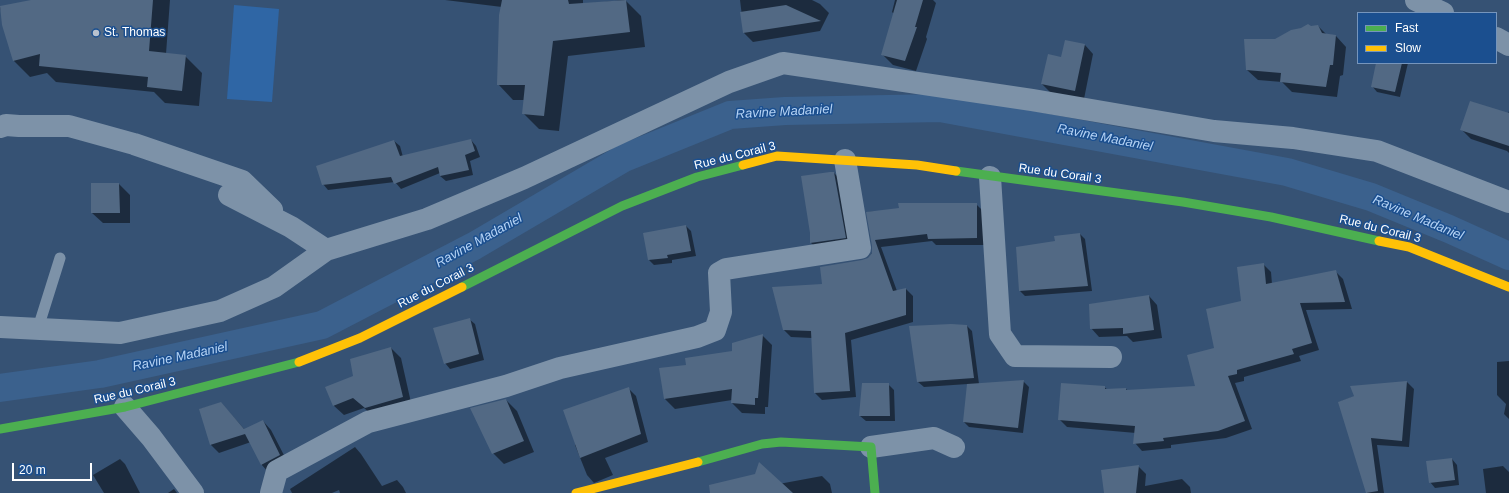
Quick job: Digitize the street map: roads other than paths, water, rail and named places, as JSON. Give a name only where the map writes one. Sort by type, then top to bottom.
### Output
[{"type":"street","points":[[1416,0],[1441,12]]},
{"type":"street","points":[[1497,39],[1509,45]]},
{"type":"street","points":[[0,327],[120,333],[220,312],[274,287],[326,250],[427,219],[524,178],[729,82],[783,63],[1032,100],[1214,131],[1293,138],[1377,151],[1509,202]]},
{"type":"street","points":[[2,121],[19,126],[69,126],[134,144],[242,181],[291,227]]},
{"type":"street","name":"Rue du Corail 3","points":[[0,429],[125,407],[292,365],[360,338],[622,206],[697,177],[777,156],[917,165],[990,177],[1183,202],[1279,218],[1409,246],[1509,287]]},
{"type":"street","points":[[271,493],[277,471],[368,422],[506,386],[560,368],[676,343],[715,330],[721,312],[719,272],[726,269],[860,248],[845,160]]},
{"type":"street","points":[[990,177],[1000,334],[1007,345],[1015,356],[1111,357]]},
{"type":"street","points":[[228,195],[291,227],[326,250]]},
{"type":"street","points":[[125,407],[151,437],[193,493]]},
{"type":"street","points":[[576,493],[678,468],[762,444],[850,444],[871,447],[934,438],[954,447]]},
{"type":"street","points":[[871,447],[875,493]]},
{"type":"lane","points":[[38,328],[60,258]]},
{"type":"waterway","name":"Ravine Madaniel","points":[[0,388],[100,374],[322,325],[474,246],[624,158],[730,115],[785,111],[940,108],[1287,172],[1371,197],[1449,229],[1509,256]]},
{"type":"place","name":"St. Thomas","points":[[96,33]]}]
